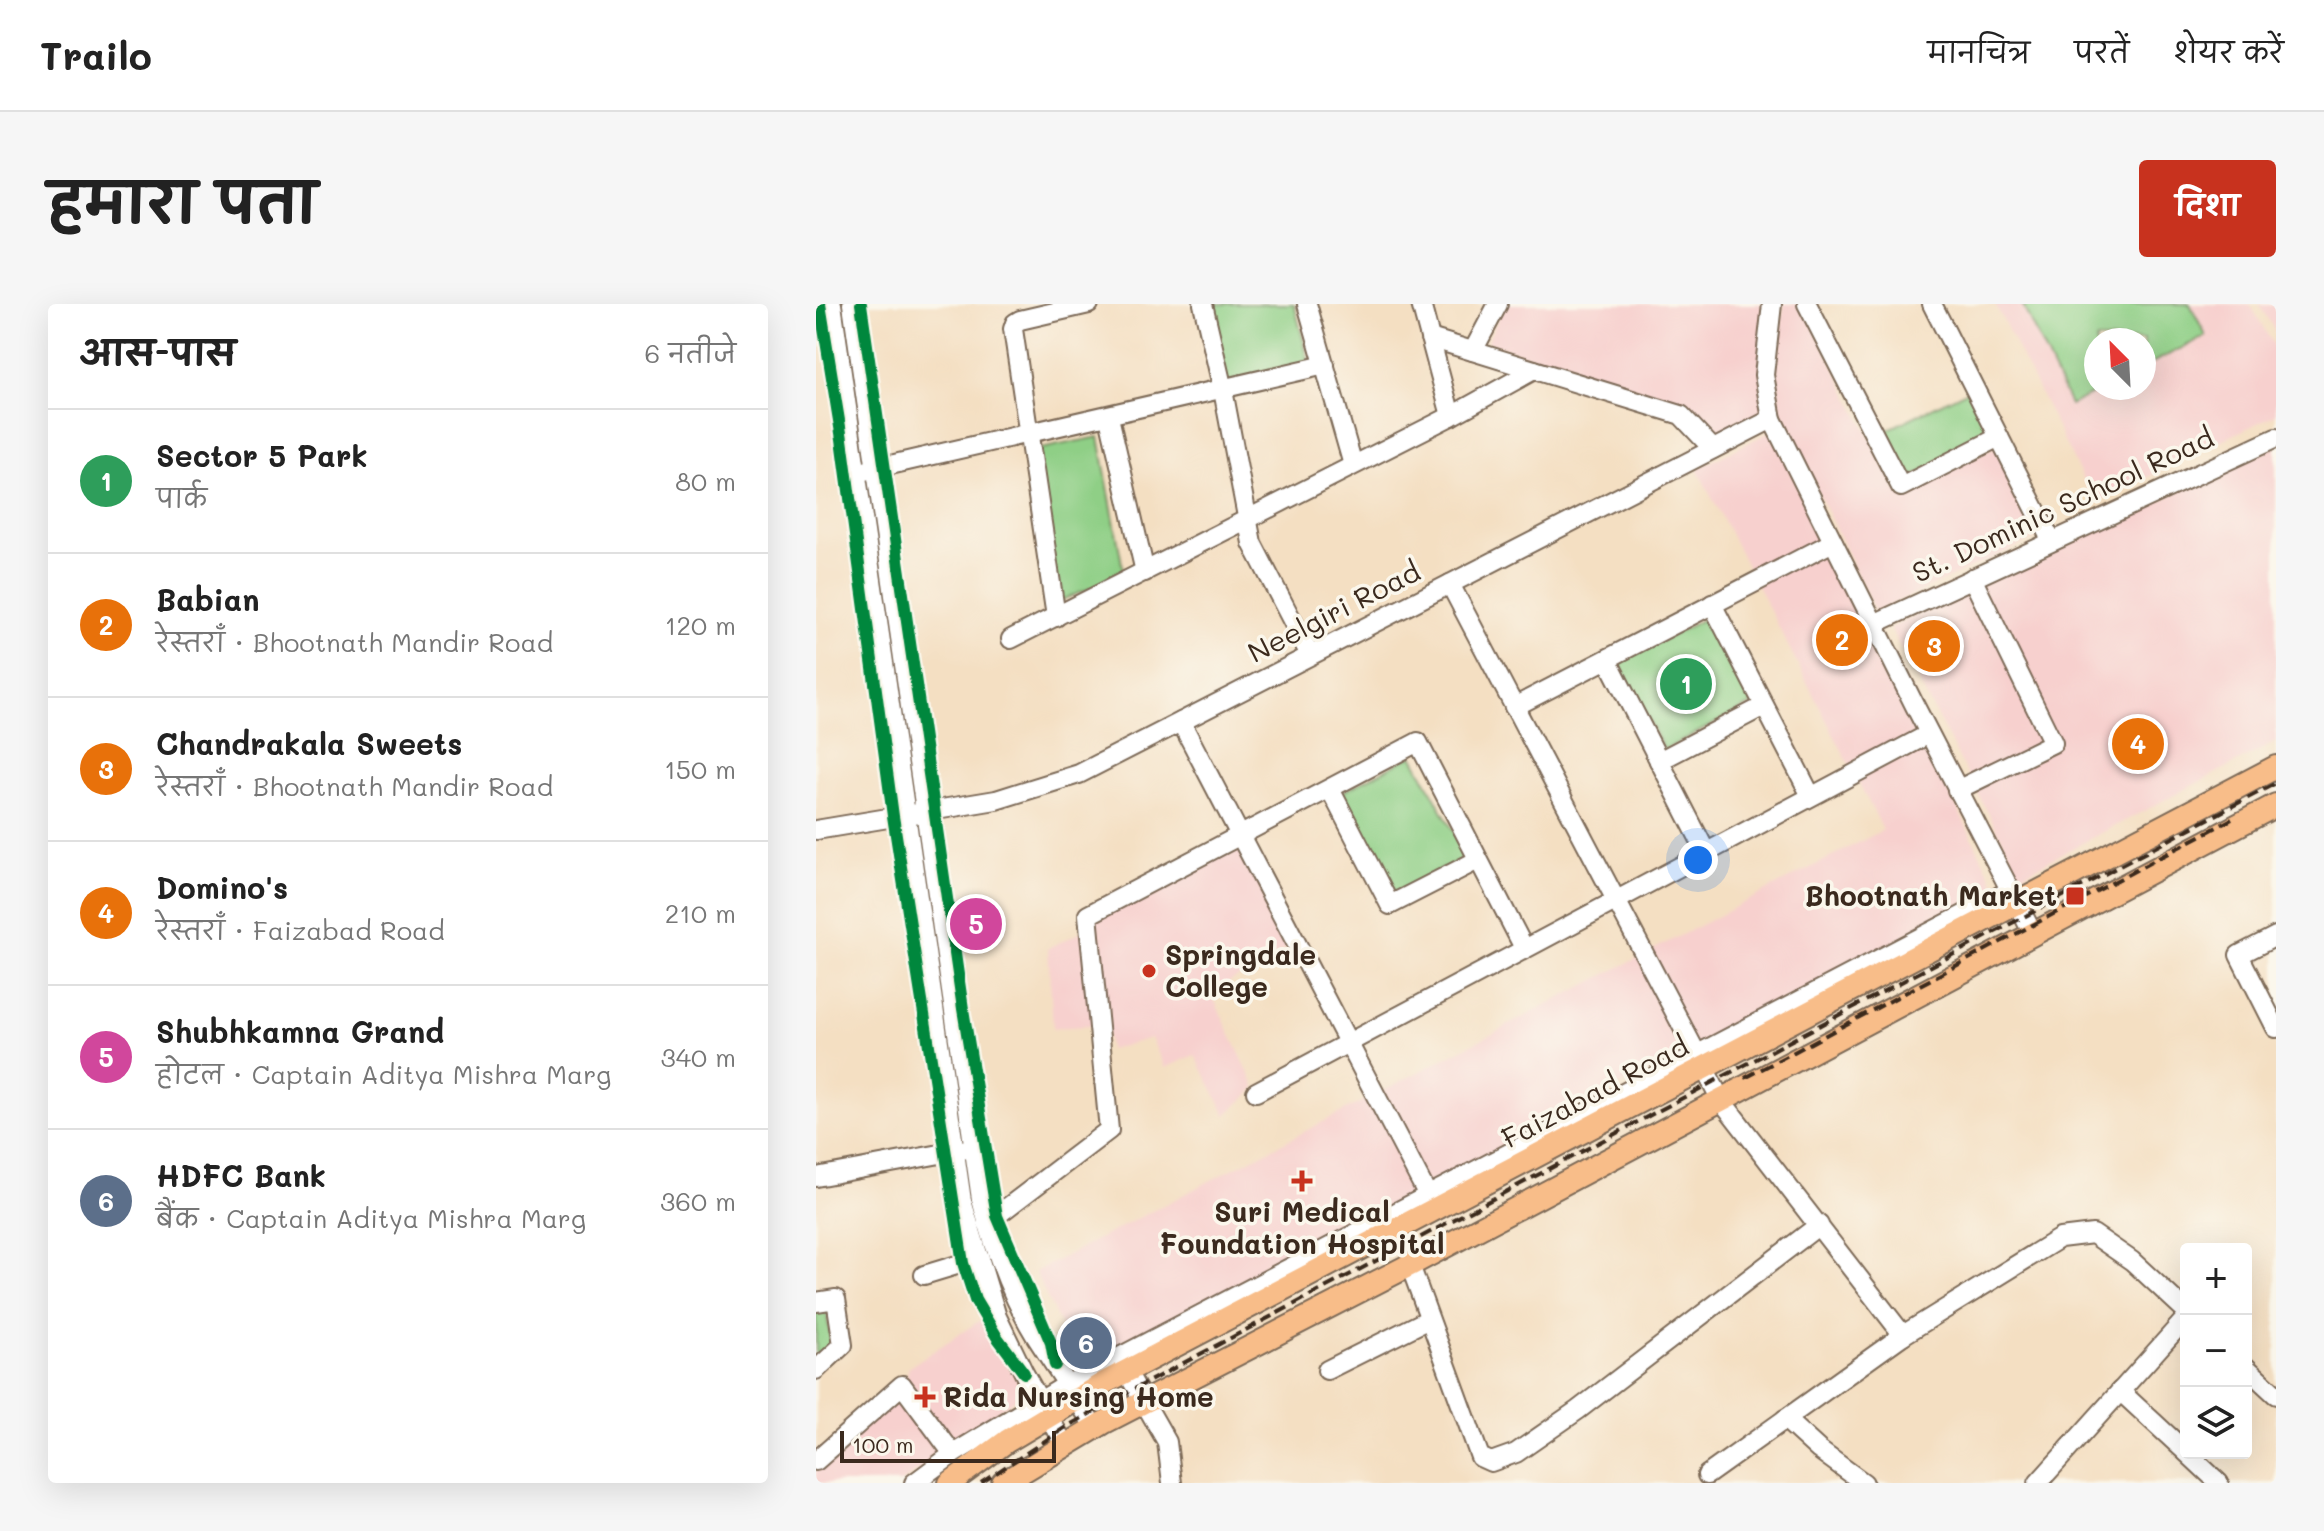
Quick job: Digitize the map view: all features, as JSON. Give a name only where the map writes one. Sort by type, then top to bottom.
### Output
[{"type":"main road","name":"Faizabad Road","points":[[950,1483],[1007,1441],[1044,1408],[1072,1392],[1127,1372],[1432,1203],[2012,897],[2276,767]]},
{"type":"main road","points":[[1003,1483],[1095,1428],[1410,1265],[2276,805]]},
{"type":"street","points":[[832,304],[867,471]]},
{"type":"street","points":[[852,304],[867,471],[965,1150],[987,1223],[1017,1297],[1041,1345],[1095,1428]]},
{"type":"street","points":[[1056,617],[1013,329],[1015,323],[1089,304]]},
{"type":"street","points":[[1203,304],[1252,543],[1310,655]]},
{"type":"street","points":[[1307,304],[1353,465]]},
{"type":"street","points":[[1421,304],[1451,416]]},
{"type":"street","points":[[1473,351],[1498,304]]},
{"type":"street","points":[[1772,304],[1764,375],[1772,419],[1957,790],[2033,934]]},
{"type":"street","points":[[1807,304],[1901,487],[1999,437]]},
{"type":"street","points":[[1932,304],[2051,540]]},
{"type":"street","points":[[1430,338],[1681,415],[1713,449]]},
{"type":"street","points":[[867,471],[1325,365]]},
{"type":"street","points":[[1011,639],[1451,416],[1534,370]]},
{"type":"street","points":[[1109,417],[1145,572]]},
{"type":"street","name":"Neelgiri Road","points":[[816,830],[996,800],[1079,774],[1772,419]]},
{"type":"street","name":"St. Dominic School Road","points":[[1874,624],[2276,438]]},
{"type":"street","points":[[1514,707],[1833,542]]},
{"type":"street","points":[[1957,790],[2053,743],[1972,578]]},
{"type":"street","points":[[1450,584],[1721,1100],[1903,1335]]},
{"type":"street","points":[[1712,604],[1811,796]]},
{"type":"street","points":[[1607,659],[1706,852]]},
{"type":"street","points":[[1659,761],[1764,706]]},
{"type":"street","points":[[1072,1392],[1432,1203],[1181,722]]},
{"type":"street","points":[[1256,1092],[1929,734]]},
{"type":"street","points":[[987,1223],[1109,1130],[1088,915],[1418,742],[1524,948]]},
{"type":"street","points":[[1330,789],[1390,905],[1478,860]]},
{"type":"street","points":[[2276,936],[2239,955],[2276,1028]]},
{"type":"street","points":[[816,1157],[818,1177],[965,1150]]},
{"type":"street","points":[[965,1150],[962,1201],[997,1317],[1065,1446]]},
{"type":"street","points":[[1410,1265],[1480,1457],[1491,1462],[1516,1453],[1578,1410],[1819,1225]]},
{"type":"street","points":[[1707,1475],[1903,1335],[2060,1238],[2093,1234],[2132,1261],[2180,1305]]},
{"type":"street","points":[[924,1275],[980,1258]]},
{"type":"street","points":[[816,1302],[836,1299],[843,1345],[816,1370]]},
{"type":"street","points":[[1327,1370],[1429,1319]]},
{"type":"street","points":[[2038,1483],[2180,1325]]},
{"type":"street","points":[[1127,1372],[1167,1442],[1172,1483]]},
{"type":"street","points":[[2252,1373],[2276,1395]]},
{"type":"street","points":[[816,1461],[902,1385],[953,1454]]},
{"type":"street","points":[[2120,1391],[2180,1447]]},
{"type":"street","points":[[914,1483],[953,1454],[1044,1408]]},
{"type":"street","points":[[1785,1419],[1819,1450],[1864,1483]]},
{"type":"street","points":[[2193,1459],[2219,1483]]},
{"type":"shaded area","points":[[1505,304],[1764,304],[1763,416],[1715,444],[1687,409],[1487,342]]},
{"type":"shaded area","points":[[1784,304],[1802,304],[1898,492],[1996,447],[2042,535],[1875,612],[1781,415],[1776,369]]},
{"type":"shaded area","points":[[1995,304],[2250,304],[2276,350],[2276,414],[2095,503]]},
{"type":"shaded area","points":[[2259,304],[2276,304],[2276,333]]},
{"type":"shaded area","points":[[1771,431],[1998,890],[1080,1366],[1035,1272],[1883,830],[1697,469]]},
{"type":"shaded area","points":[[2276,446],[2276,742],[2021,875],[1890,628]]},
{"type":"shaded area","name":"Springdale College","points":[[1239,842],[1294,944],[1211,993],[1256,1088],[1226,1115],[1195,1055],[1165,1068],[1151,1038],[1109,1050],[1106,1025],[1053,1028],[1048,948],[1096,925],[1094,916]]},
{"type":"shaded area","points":[[981,1320],[1024,1392],[901,1483],[816,1483],[816,1471],[856,1432],[901,1396],[909,1367]]},
{"type":"green space","points":[[1203,304],[1294,304],[1309,362],[1224,384]]},
{"type":"green space","points":[[2022,304],[2190,304],[2206,336],[2156,361],[2156,328],[2084,328],[2084,398],[2070,405]]},
{"type":"green space","points":[[1970,389],[1992,436],[1903,482],[1879,434]]},
{"type":"green space","points":[[1099,437],[1124,575],[1049,605],[1030,451]]},
{"type":"green space","points":[[1707,617],[1752,704],[1664,750],[1619,663]]},
{"type":"green space","points":[[1412,755],[1467,856],[1396,894],[1341,793]]},
{"type":"green space","points":[[826,1308],[831,1344],[816,1357],[816,1310]]},
{"type":"railway","points":[[981,1483],[1066,1427],[1127,1393],[2276,783]]},
{"type":"railway","points":[[1745,1078],[2232,819]]},
{"type":"cycle path","points":[[820,304],[842,439],[893,816],[963,1263],[975,1300],[1024,1373]]},
{"type":"cycle path","points":[[861,304],[963,1009],[997,1216],[1051,1343],[1055,1365]]},
{"type":"place","name":"Babian","points":[[1842,640]]},
{"type":"place","name":"Chandrakala Sweets","points":[[1934,646]]},
{"type":"place","name":"Sector 5 Park","points":[[1686,684]]},
{"type":"place","name":"Domino's","points":[[2138,744]]},
{"type":"place","name":"Bhootnath Market","points":[[2075,896]]},
{"type":"place","name":"Shubhkamna Grand","points":[[976,924]]},
{"type":"place","name":"Springdale College","points":[[1149,971]]},
{"type":"place","name":"Suri Medical Foundation Hospital","points":[[1302,1181]]},
{"type":"place","name":"HDFC Bank","points":[[1086,1343]]},
{"type":"place","name":"Rida Nursing Home","points":[[925,1397]]}]
